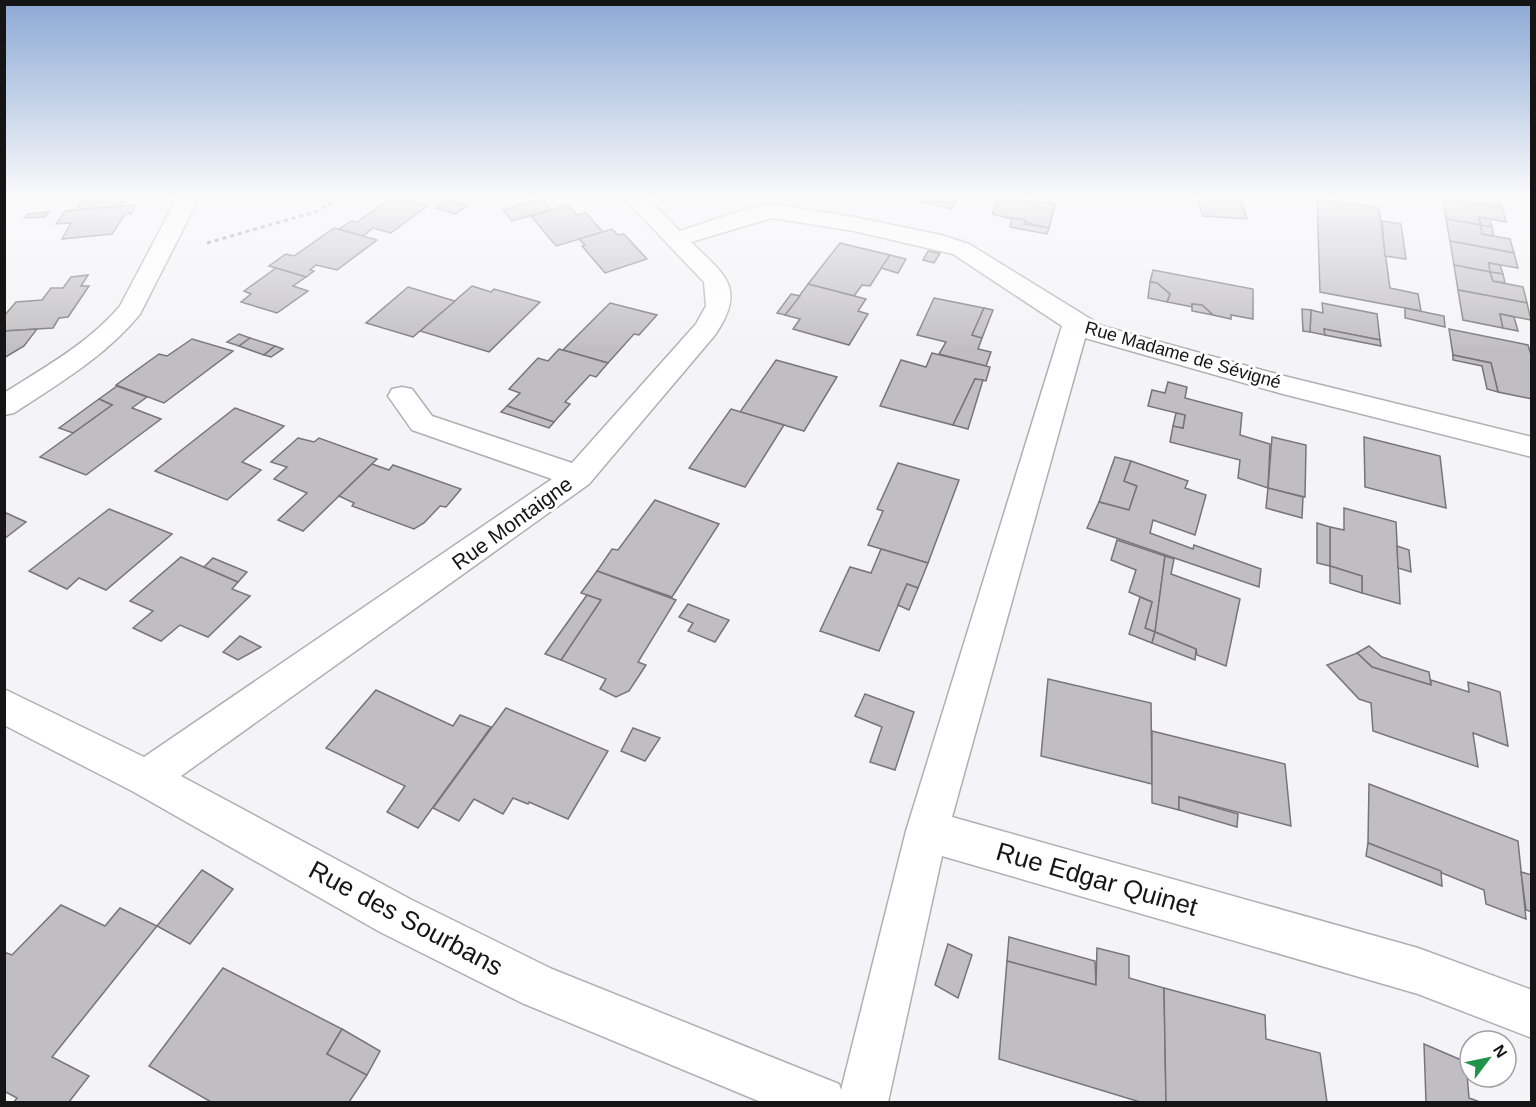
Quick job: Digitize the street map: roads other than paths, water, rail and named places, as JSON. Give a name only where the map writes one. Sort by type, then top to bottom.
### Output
[{"type":"street","points":[[4,406],[74,361],[117,326],[130,309],[164,248]]},
{"type":"street","name":"Rue Montaigne","points":[[146,778],[578,476],[605,448],[716,313],[721,297],[716,280],[685,248]]},
{"type":"street","name":"Rue Madame de Sévigné","points":[[956,248],[973,254],[1093,332],[1263,380],[1532,447]]},
{"type":"street","points":[[863,1102],[927,831],[1076,323]]},
{"type":"street","points":[[402,396],[422,423],[578,476]]},
{"type":"street","name":"Rue des Sourbans","points":[[4,706],[146,778],[396,916],[538,987],[821,1102]]},
{"type":"street","name":"Rue Edgar Quinet","points":[[927,831],[1418,971],[1532,1014]]}]
